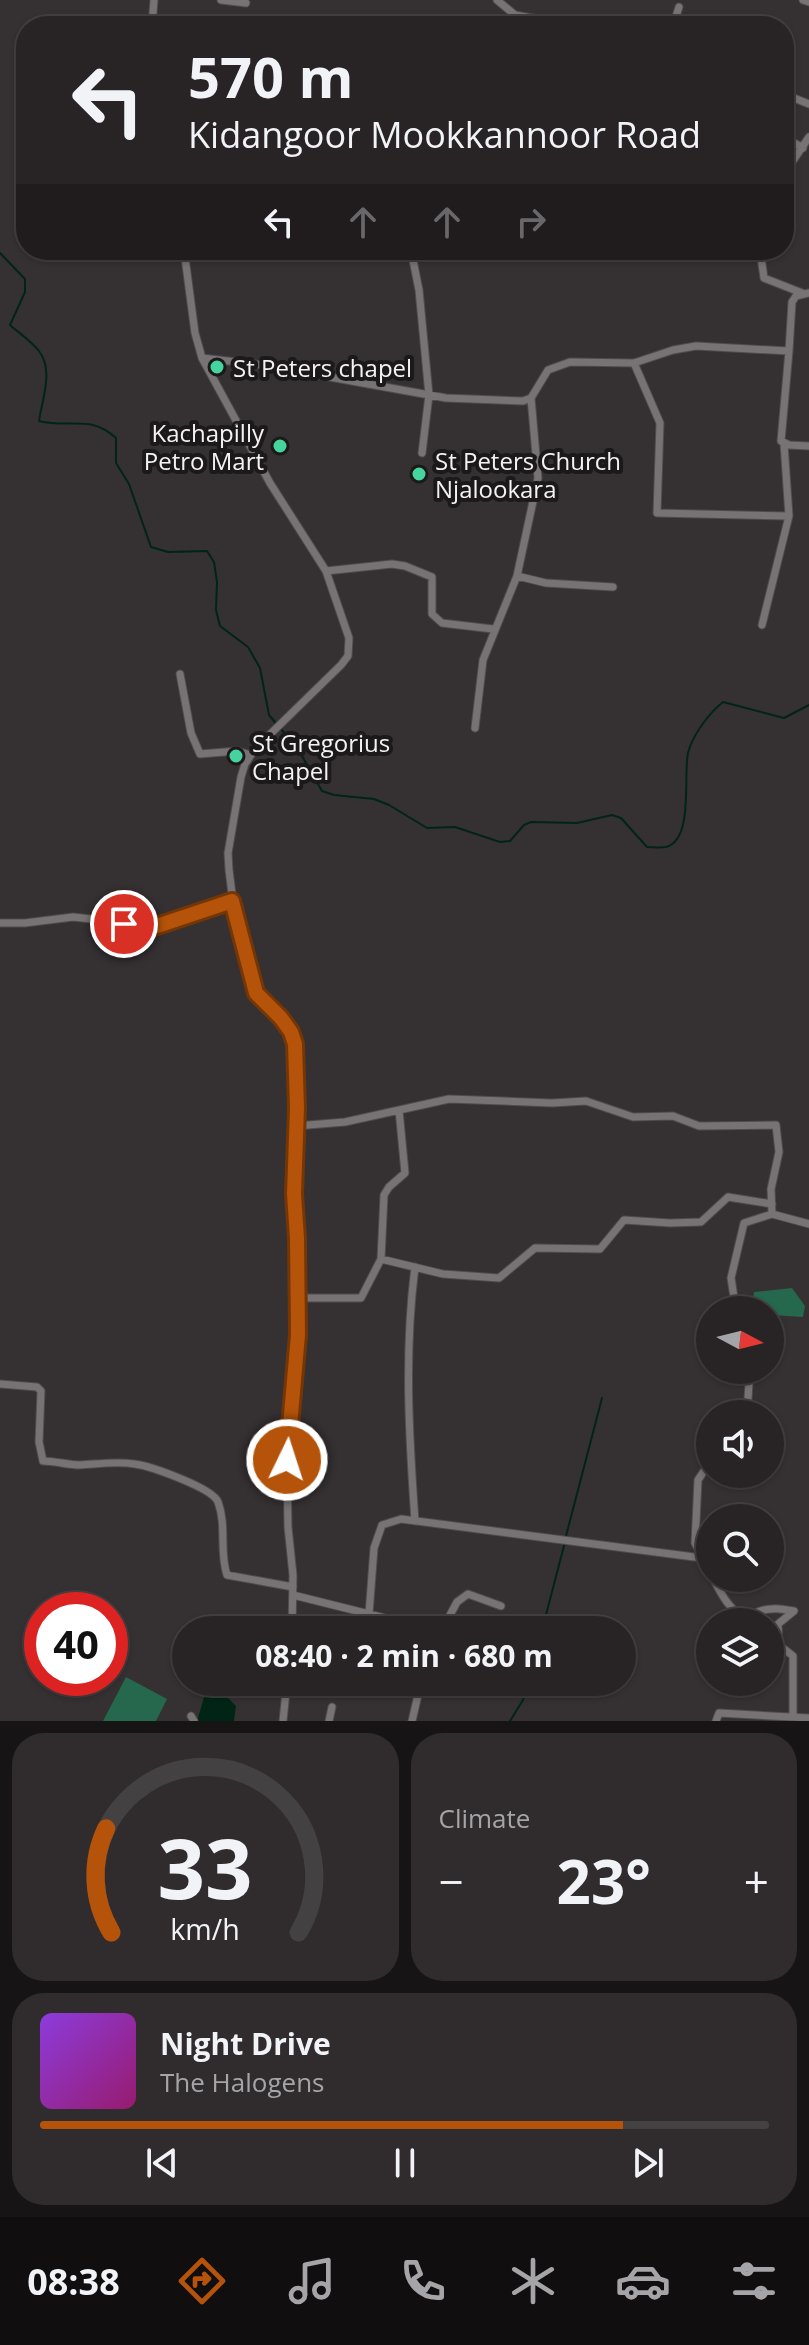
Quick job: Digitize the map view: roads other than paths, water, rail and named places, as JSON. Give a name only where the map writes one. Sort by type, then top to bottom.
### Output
[{"type":"street","points":[[221,0],[246,3]]},
{"type":"street","points":[[497,0],[519,16]]},
{"type":"street","points":[[803,0],[809,2]]},
{"type":"street","points":[[676,16],[679,7]]},
{"type":"street","points":[[794,160],[809,137]]},
{"type":"street","points":[[794,143],[803,148]]},
{"type":"street","points":[[185,260],[195,333],[202,358],[270,483],[326,571],[349,638],[348,656],[251,755],[241,777],[228,853],[232,901],[256,993],[281,1018],[295,1044],[294,1181],[298,1298],[287,1460],[292,1616]]},
{"type":"street","points":[[413,260],[419,290],[429,395],[422,453]]},
{"type":"street","points":[[761,260],[764,278],[805,293]]},
{"type":"street","points":[[762,625],[789,516],[781,436],[792,302],[805,293]]},
{"type":"street","points":[[475,728],[483,660],[517,576],[538,478],[531,398],[548,370],[579,361],[634,363],[696,346],[789,351]]},
{"type":"street","points":[[202,358],[263,365],[429,395],[523,401],[531,398]]},
{"type":"street","points":[[634,363],[660,423],[657,513],[789,516]]},
{"type":"street","points":[[784,444],[809,446]]},
{"type":"street","points":[[326,571],[392,564],[405,566],[432,577],[432,614],[442,623],[493,629]]},
{"type":"street","points":[[517,576],[546,583],[613,587]]},
{"type":"street","points":[[180,674],[191,733],[200,754],[237,751],[251,755]]},
{"type":"street","points":[[0,923],[73,917],[157,926],[232,901]]},
{"type":"street","points":[[296,1126],[345,1122],[449,1099],[552,1103],[586,1101],[633,1117],[673,1116],[699,1126],[776,1125],[779,1152],[771,1189],[772,1214]]},
{"type":"street","points":[[298,1298],[361,1298],[381,1259],[384,1195],[405,1173],[399,1110]]},
{"type":"street","points":[[381,1259],[443,1274],[499,1278],[535,1248],[600,1249],[624,1220],[701,1222],[728,1197],[772,1204]]},
{"type":"street","points":[[734,1296],[731,1278],[744,1223],[772,1214],[809,1224]]},
{"type":"street","points":[[415,1267],[409,1311],[408,1417],[415,1521]]},
{"type":"street","points":[[0,1384],[37,1387],[41,1391],[39,1442],[43,1461],[75,1465],[140,1464],[213,1494],[218,1502],[225,1542],[223,1561],[227,1575],[377,1616]]},
{"type":"street","points":[[369,1614],[374,1548],[382,1525],[401,1519],[696,1557]]},
{"type":"street","points":[[696,1522],[696,1545]]},
{"type":"street","points":[[720,1592],[743,1615],[778,1608],[794,1611],[778,1624],[779,1645],[793,1656],[793,1715]]},
{"type":"street","points":[[450,1616],[457,1602],[468,1594],[501,1606]]},
{"type":"street","points":[[283,1721],[286,1696]]},
{"type":"street","points":[[412,1721],[418,1696]]},
{"type":"street","points":[[329,1721],[332,1707]]},
{"type":"street","points":[[716,1721],[719,1713],[809,1718]]},
{"type":"waterway","points":[[0,253],[25,279],[25,292],[10,325],[39,351],[46,367],[39,421],[89,424],[116,438],[116,463],[129,484],[151,547],[168,552],[207,551],[214,562],[216,610],[220,626],[248,647],[260,668],[269,715],[298,749],[322,791],[374,799],[427,828],[455,827],[500,842],[510,841],[524,825],[531,822],[577,823],[612,815],[621,818],[647,847],[666,847],[675,842],[684,820],[690,746],[702,725],[723,702],[784,718],[809,705]]},
{"type":"waterway","points":[[566,1536],[602,1398]]},
{"type":"waterway","points":[[546,1616],[565,1542]]},
{"type":"waterway","points":[[510,1721],[524,1696]]},
{"type":"place","name":"St Peters chapel","points":[[217,367]]},
{"type":"place","name":"Kachapilly Petro Mart","points":[[280,446]]},
{"type":"place","name":"St Peters Church Njalookara","points":[[419,474]]},
{"type":"place","name":"St Gregorius Chapel","points":[[236,756]]}]
